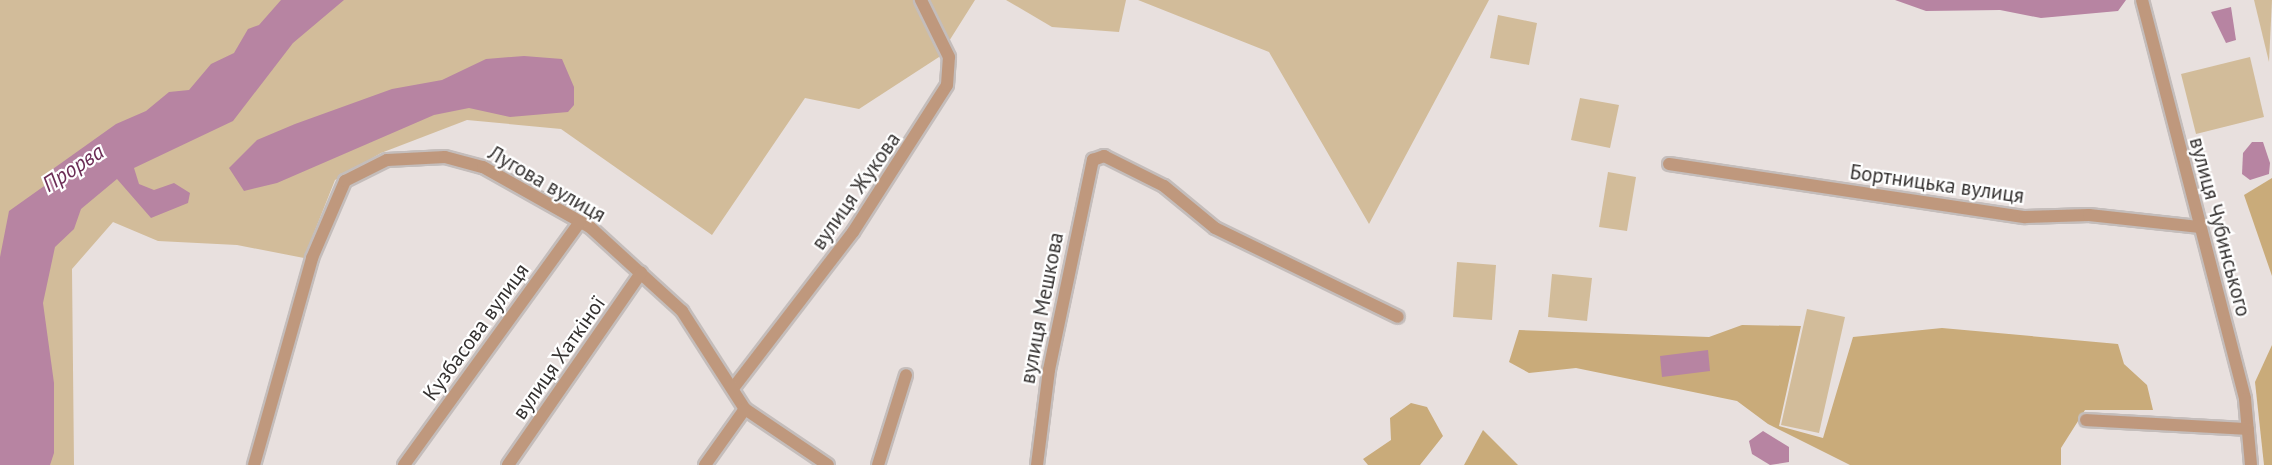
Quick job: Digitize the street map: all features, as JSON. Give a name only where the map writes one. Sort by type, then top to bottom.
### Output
[{"type":"street","name":"вулиця Жукова","points":[[734,387],[853,232],[947,85],[949,57],[921,0]]},
{"type":"street","name":"вулиця Чубинського","points":[[2142,0],[2200,226],[2248,429],[2251,465]]},
{"type":"street","name":"Лугова вулиця","points":[[254,465],[312,258],[345,181],[387,160],[445,156],[483,167],[580,222],[682,311],[734,387],[745,409],[828,465]]},
{"type":"street","name":"вулиця Мешкова","points":[[1037,465],[1049,370],[1093,160],[1104,156],[1164,186],[1215,228],[1398,317]]},
{"type":"street","name":"Бортницька вулиця","points":[[1669,164],[2025,217],[2089,216],[2200,226]]},
{"type":"street","name":"Кузбасова вулиця","points":[[404,465],[580,222]]},
{"type":"street","name":"вулиця Хаткіної","points":[[508,465],[641,273]]},
{"type":"street","points":[[878,465],[906,375]]},
{"type":"street","points":[[705,465],[745,409]]},
{"type":"street","points":[[2086,420],[2248,429]]},
{"type":"shaded area","points":[[0,0],[975,0],[939,57],[859,109],[805,98],[712,235],[561,129],[467,120],[381,153],[335,180],[304,258],[237,245],[158,241],[113,222],[72,269],[74,465],[0,465]]},
{"type":"shaded area","points":[[1006,0],[1126,0],[1119,32],[1052,27]]},
{"type":"shaded area","points":[[1138,0],[1489,0],[1369,224],[1269,52]]},
{"type":"shaded area","points":[[2254,0],[2272,0],[2269,62]]},
{"type":"shaded area","points":[[1498,15],[1537,23],[1529,65],[1490,58]]},
{"type":"shaded area","points":[[2250,57],[2264,117],[2196,134],[2181,74]]},
{"type":"shaded area","points":[[1580,98],[1619,105],[1610,148],[1571,140]]},
{"type":"shaded area","points":[[1608,172],[1636,177],[1627,231],[1599,227]]},
{"type":"shaded area","points":[[2272,178],[2272,276],[2244,195]]},
{"type":"shaded area","points":[[1457,262],[1496,265],[1492,320],[1453,317]]},
{"type":"shaded area","points":[[1552,274],[1592,278],[1587,321],[1548,317]]},
{"type":"shaded area","points":[[1807,309],[1845,317],[1819,433],[1781,425]]},
{"type":"shaded area","points":[[1742,325],[1801,326],[1779,426],[1823,438],[1853,337],[1942,328],[2118,344],[2124,364],[2147,385],[2153,410],[2085,410],[2061,448],[2061,465],[1850,465],[1768,424],[1737,401],[1576,368],[1529,373],[1509,362],[1519,330],[1709,337]]},
{"type":"shaded area","points":[[2272,345],[2272,465],[2264,465],[2255,382]]},
{"type":"shaded area","points":[[1411,403],[1427,407],[1443,436],[1420,465],[1368,465],[1363,459],[1391,440],[1390,418]]},
{"type":"shaded area","points":[[1483,430],[1518,465],[1464,465]]},
{"type":"water","name":"Прорва","points":[[281,0],[344,0],[293,43],[233,121],[134,168],[139,184],[154,190],[174,183],[190,193],[188,203],[151,218],[117,179],[81,209],[74,229],[55,247],[43,303],[54,383],[54,453],[50,465],[0,465],[0,257],[9,211],[47,184],[50,171],[116,124],[146,111],[169,92],[189,90],[211,64],[234,53],[248,29],[259,25]]},
{"type":"water","points":[[1895,0],[2126,0],[2118,11],[2041,18],[2000,10],[1926,11]]},
{"type":"water","points":[[2231,7],[2236,40],[2226,43],[2211,12]]},
{"type":"water","points":[[524,56],[562,59],[574,87],[574,105],[568,112],[510,117],[469,108],[434,115],[277,183],[244,191],[229,168],[257,140],[295,124],[392,89],[442,80],[486,59]]},
{"type":"water","points":[[2252,142],[2263,142],[2270,163],[2269,174],[2250,180],[2242,174],[2243,153]]},
{"type":"water","points":[[1708,350],[1710,371],[1662,377],[1660,356]]},
{"type":"water","points":[[1763,431],[1789,447],[1789,462],[1770,465],[1752,454],[1749,441]]}]
